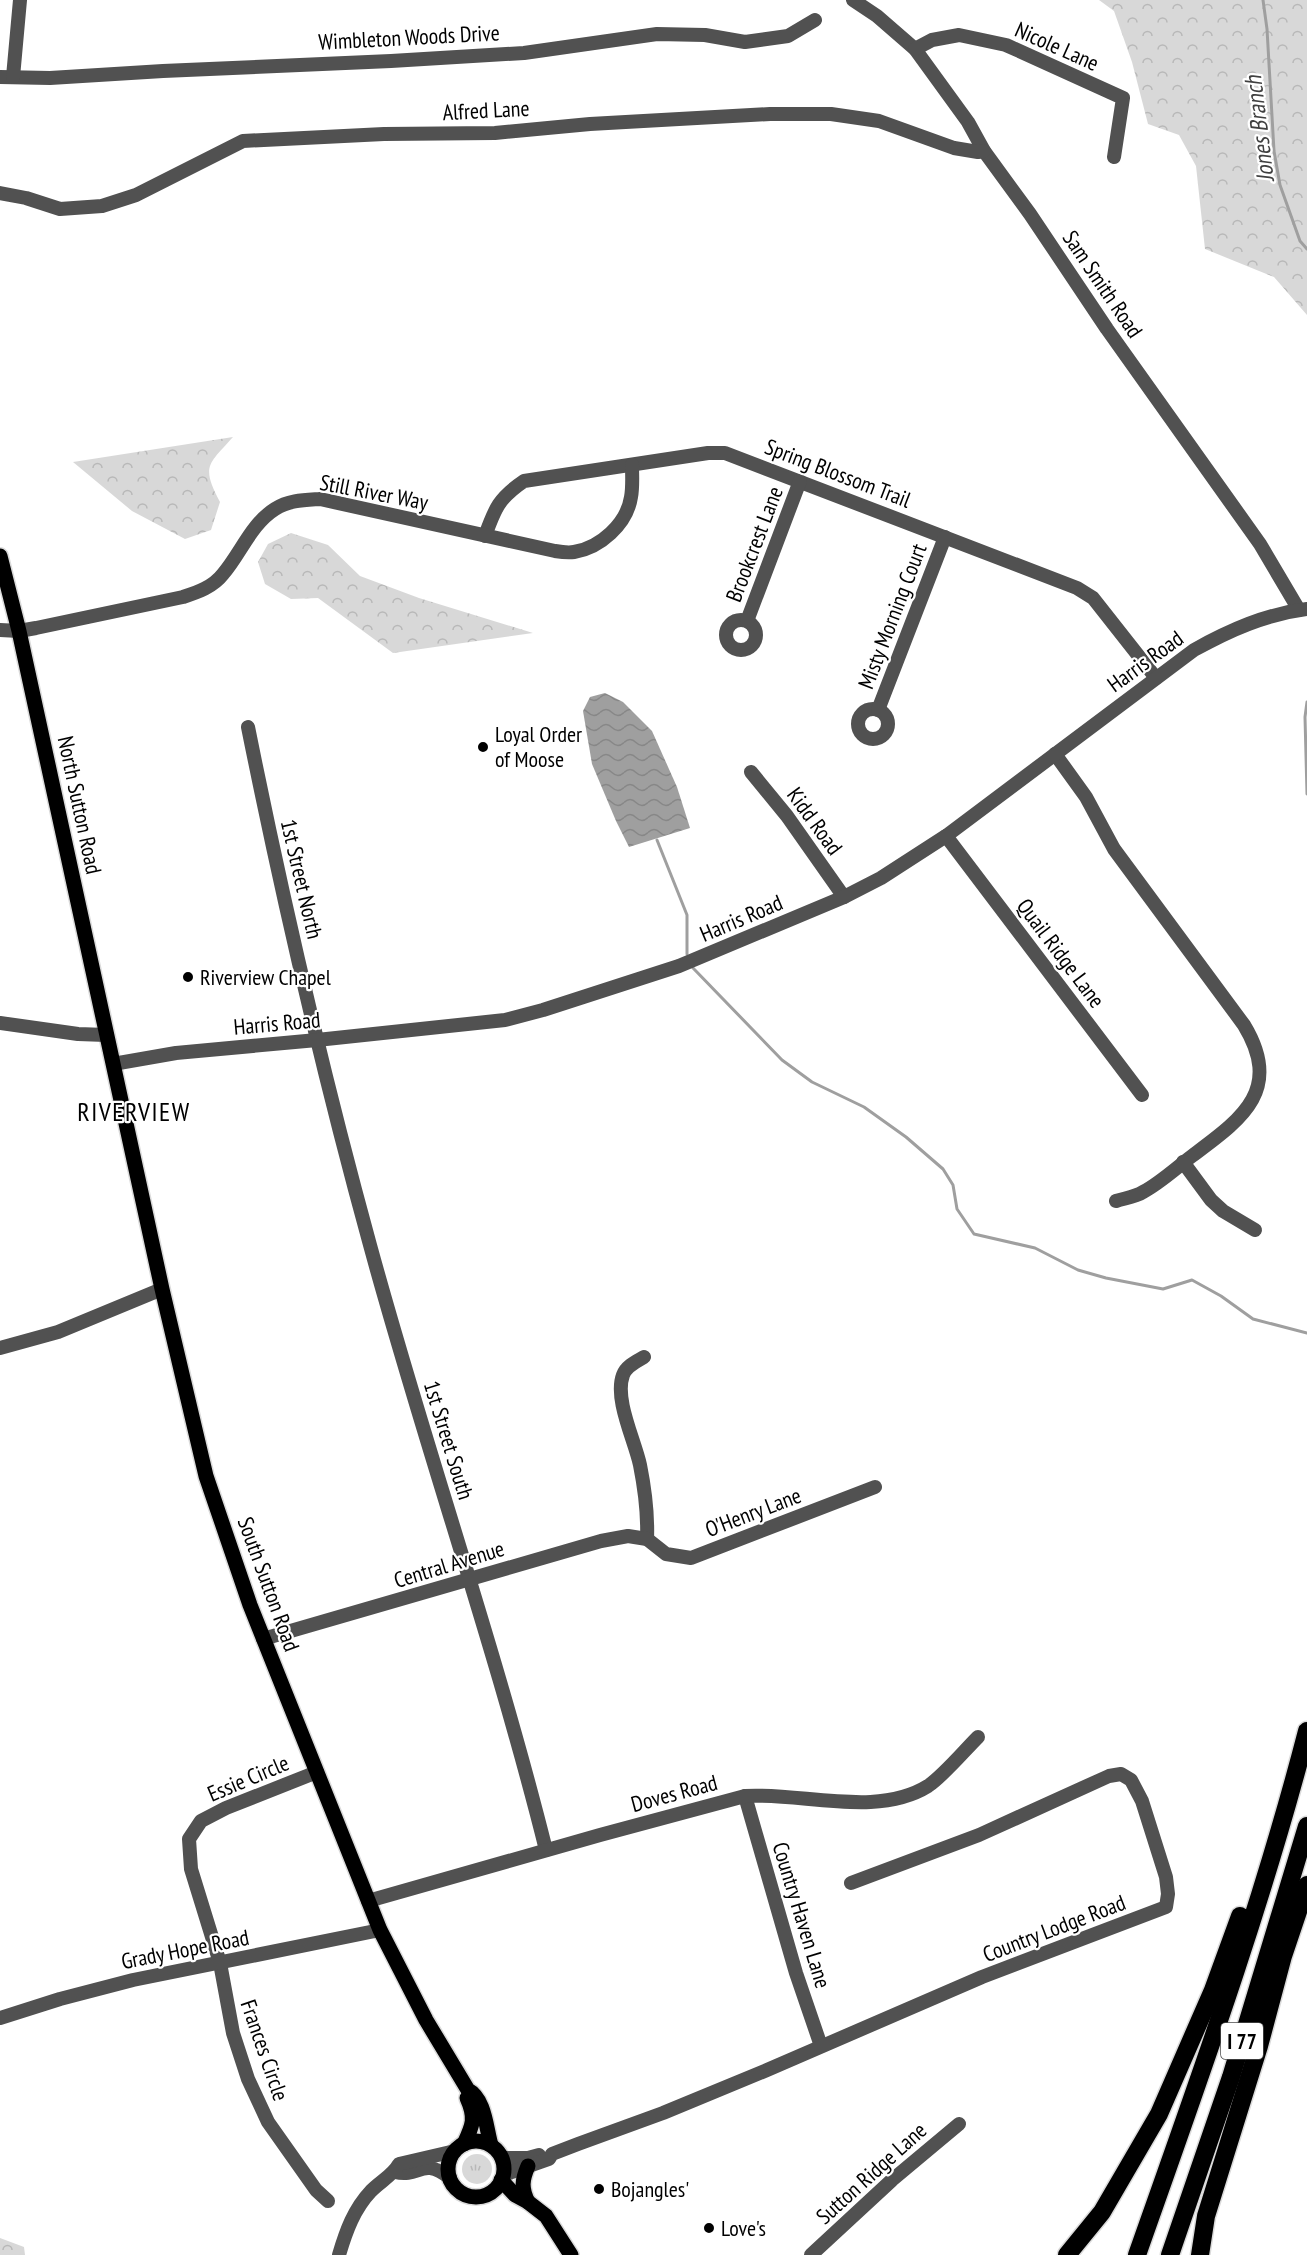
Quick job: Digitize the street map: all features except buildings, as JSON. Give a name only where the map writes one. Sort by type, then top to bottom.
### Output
[{"type":"highway","name":"I 77","points":[[1137,2255],[1202,2072],[1283,1822],[1307,1731]]},
{"type":"highway","points":[[1067,2255],[1102,2212],[1159,2114],[1213,1990],[1244,1906],[1283,1822]]},
{"type":"highway","name":"I 77","points":[[1170,2255],[1231,2077],[1307,1826]]},
{"type":"highway","points":[[1200,2255],[1206,2216],[1260,2046],[1283,1956],[1307,1885]]},
{"type":"main road","name":"North Sutton Road","points":[[0,556],[19,631],[112,1064]]},
{"type":"main road","name":"South Sutton Road","points":[[112,1064],[206,1476],[263,1639],[380,1930],[426,2020],[468,2090],[474,2093],[479,2101],[491,2145]]},
{"type":"main road","name":"South Sutton Road","points":[[459,2148],[473,2125],[466,2097],[468,2090]]},
{"type":"main road","points":[[473,2141],[491,2145],[502,2158],[502,2177],[494,2191],[479,2196],[461,2192],[454,2186],[448,2169],[459,2148],[473,2141]]},
{"type":"main road","points":[[528,2166],[522,2180],[528,2202]]},
{"type":"main road","points":[[502,2177],[515,2195],[528,2202],[551,2222],[553,2229],[571,2255]]},
{"type":"main road","points":[[488,2194],[508,2200],[527,2211],[545,2227],[553,2229]]},
{"type":"street","points":[[7,77],[20,0]]},
{"type":"street","name":"Sam Smith Road","points":[[854,0],[877,16],[915,49],[968,122],[984,151],[1260,544],[1303,609]]},
{"type":"street","name":"Wimbleton Woods Drive","points":[[7,77],[50,78],[491,55],[657,34],[705,35],[745,42],[788,36],[815,20]]},
{"type":"street","name":"Nicole Lane","points":[[915,49],[933,40],[959,35],[1006,45],[1123,98],[1114,157]]},
{"type":"street","name":"Alfred Lane","points":[[0,193],[26,198],[60,209],[102,206],[136,195],[243,141],[384,134],[495,133],[590,124],[770,114],[831,114],[879,121],[954,148],[984,151]]},
{"type":"street","name":"Spring Blossom Trail","points":[[485,536],[495,509],[508,492],[524,481],[708,453],[724,453],[1077,588],[1093,598],[1156,678]]},
{"type":"street","name":"Still River Way","points":[[0,630],[19,631],[183,597],[202,591],[222,576],[257,525],[276,508],[295,501],[320,499],[555,551],[574,552],[596,545],[612,533],[626,514],[631,498],[632,465]]},
{"type":"street","name":"Brookcrest Lane","points":[[747,621],[800,481]]},
{"type":"street","name":"Misty Morning Court","points":[[878,710],[945,537]]},
{"type":"street","name":"Harris Road","points":[[112,1064],[176,1053],[505,1020],[671,969],[844,897],[881,878],[946,836],[1194,650],[1229,630],[1264,618],[1303,609]]},
{"type":"street","name":"1st Street North","points":[[248,728],[317,1040]]},
{"type":"street","points":[[1055,754],[1086,797],[1114,849],[1255,1042],[1260,1065],[1258,1086],[1250,1106],[1235,1123],[1143,1193],[1116,1200]]},
{"type":"street","name":"Kidd Road","points":[[751,772],[787,816],[844,897]]},
{"type":"street","name":"Quail Ridge Lane","points":[[946,836],[1142,1095]]},
{"type":"street","points":[[0,1023],[78,1034],[106,1035]]},
{"type":"street","name":"1st Street South","points":[[317,1040],[370,1247],[533,1798],[546,1850]]},
{"type":"street","points":[[1183,1162],[1223,1211],[1255,1230]]},
{"type":"street","points":[[0,1348],[58,1332],[162,1289]]},
{"type":"street","points":[[644,1357],[632,1364],[623,1374],[621,1394],[644,1485],[648,1508],[647,1539]]},
{"type":"street","name":"O'Henry Lane","points":[[647,1539],[666,1554],[691,1558],[875,1487]]},
{"type":"street","name":"Central Avenue","points":[[263,1639],[601,1541],[628,1536],[647,1539]]},
{"type":"street","name":"Doves Road","points":[[368,1901],[745,1796],[769,1794],[813,1800],[857,1802],[901,1798],[928,1786],[978,1737]]},
{"type":"street","name":"Essie Circle","points":[[220,1963],[191,1869],[189,1839],[201,1821],[226,1808],[317,1772]]},
{"type":"street","name":"Country Lodge Road","points":[[502,2158],[528,2158],[546,2153],[552,2154],[663,2113],[982,1977],[1166,1907],[1168,1894],[1166,1877],[1142,1801],[1131,1780],[1121,1774],[1108,1776],[978,1836],[851,1883]]},
{"type":"street","name":"Country Haven Lane","points":[[745,1796],[796,1973],[821,2046]]},
{"type":"street","name":"Grady Hope Road","points":[[0,2018],[133,1980],[380,1930]]},
{"type":"street","name":"Frances Circle","points":[[220,1963],[224,1996],[248,2079],[268,2122],[316,2190],[328,2201]]},
{"type":"street","name":"Sutton Ridge Lane","points":[[812,2255],[892,2180],[959,2124]]},
{"type":"street","points":[[339,2255],[351,2220],[360,2204],[379,2183],[395,2172],[399,2164],[459,2148]]},
{"type":"street","name":"Country Lodge Road","points":[[502,2177],[549,2159],[552,2154]]},
{"type":"street","points":[[395,2172],[402,2173],[429,2167],[437,2168],[450,2178]]},
{"type":"green space","points":[[1099,0],[1307,0],[1307,315],[1274,277],[1205,249],[1196,166],[1179,135],[1148,124],[1132,62],[1114,11]]},
{"type":"green space","points":[[233,437],[210,466],[210,481],[220,502],[211,530],[185,539],[132,511],[73,462]]},
{"type":"green space","points":[[291,533],[328,545],[360,576],[419,598],[533,633],[393,653],[318,598],[291,599],[265,584],[258,562],[268,544]]},
{"type":"green space","points":[[477,2154],[488,2158],[492,2169],[488,2180],[477,2184],[466,2180],[462,2169],[466,2158]]},
{"type":"green space","points":[[0,2238],[24,2247],[25,2255],[0,2255]]},
{"type":"water","points":[[605,693],[623,702],[652,731],[677,787],[690,828],[629,847],[592,764],[583,711],[590,697]]},
{"type":"waterway","name":"Jones Branch","points":[[1263,0],[1267,29],[1274,151],[1280,185],[1300,241],[1307,249]]},
{"type":"waterway","name":"Jones Branch","points":[[1307,702],[1305,717],[1307,794]]},
{"type":"waterway","points":[[657,840],[687,915],[687,954]]},
{"type":"waterway","points":[[693,968],[782,1060],[812,1082],[864,1107],[906,1137],[943,1169],[953,1185],[957,1209],[974,1234],[1035,1248],[1078,1270],[1106,1278],[1163,1289],[1192,1280],[1221,1296],[1253,1319],[1307,1333]]},
{"type":"place","name":"Loyal Order of Moose","points":[[483,747]]},
{"type":"place","name":"Riverview Chapel","points":[[188,977]]},
{"type":"place","name":"Bojangles'","points":[[599,2189]]},
{"type":"place","name":"Love's","points":[[709,2228]]},
{"type":"district","name":"RIVERVIEW","points":[[134,1111]]}]
